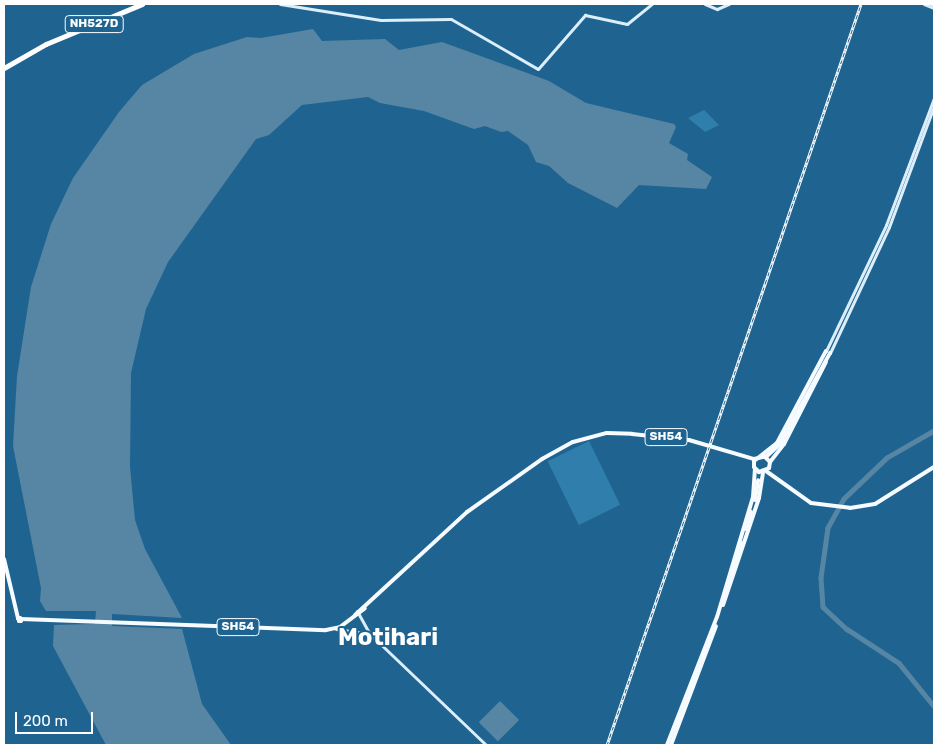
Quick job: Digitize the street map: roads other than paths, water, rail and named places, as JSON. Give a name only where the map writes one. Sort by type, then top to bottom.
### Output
[{"type":"highway","name":"NH527D","points":[[4,68],[46,44],[142,4]]},
{"type":"main road","points":[[745,457],[758,459],[775,452],[828,352]]},
{"type":"main road","points":[[727,589],[753,497],[754,460],[763,456],[777,443],[828,352]]},
{"type":"main road","points":[[669,745],[759,498],[765,472],[784,444],[828,352]]},
{"type":"main road","name":"SH54","points":[[4,559],[20,619],[91,619],[180,626],[336,629],[357,613],[489,496],[554,451],[585,438],[616,433],[672,438],[745,457]]},
{"type":"main road","points":[[763,456],[770,462]]},
{"type":"main road","points":[[727,589],[758,486],[755,469],[745,457]]},
{"type":"main road","points":[[755,469],[765,472],[801,498],[823,507],[844,508],[874,504],[934,467]]},
{"type":"street","points":[[280,4],[381,20],[451,18],[538,69],[585,15],[626,24],[652,4]]},
{"type":"street","points":[[705,4],[717,9],[729,4]]},
{"type":"street","points":[[924,4],[933,5]]},
{"type":"street","points":[[828,352],[886,225],[934,98]]},
{"type":"street","points":[[828,352],[890,224],[934,106]]},
{"type":"street","points":[[357,613],[370,634],[486,745]]},
{"type":"street","points":[[336,629],[370,634]]},
{"type":"waterway","points":[[934,431],[887,458],[844,499],[828,528],[821,578],[823,607],[847,629],[899,663],[934,706]]},
{"type":"railway","points":[[607,745],[861,4]]},
{"type":"district","name":"Motihari","points":[[388,638]]}]
